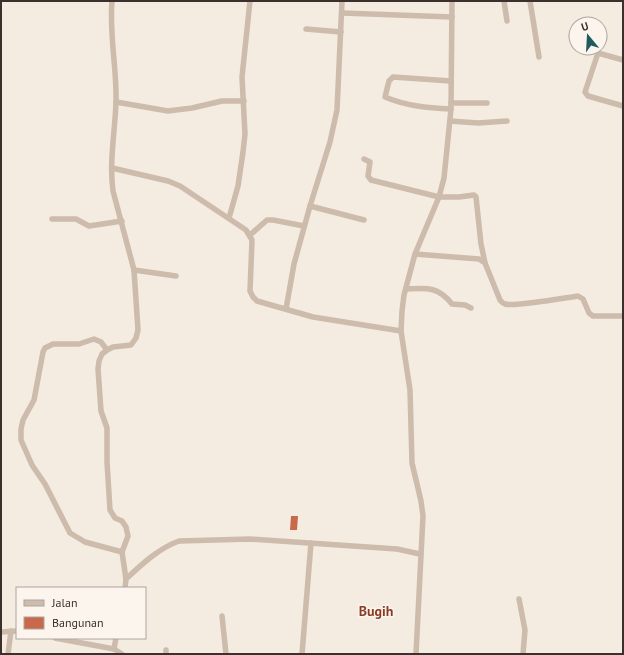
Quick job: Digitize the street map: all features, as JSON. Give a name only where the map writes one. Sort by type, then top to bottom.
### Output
[{"type":"street","points":[[112,1],[111,25],[116,102],[112,144],[113,191],[134,270],[138,324],[136,338],[131,345],[106,350],[102,354],[99,361],[101,411],[107,428],[107,462],[110,510],[115,518],[122,521],[126,527],[128,536],[122,552],[126,580],[125,587]]},
{"type":"street","points":[[229,218],[238,186],[245,134],[242,77],[250,1]]},
{"type":"street","points":[[286,309],[294,264],[330,142],[337,110],[342,1]]},
{"type":"street","points":[[416,654],[423,516],[422,501],[412,463],[410,390],[401,331],[402,311],[415,254],[439,197],[444,178],[451,109],[452,1]]},
{"type":"street","points":[[504,1],[507,21]]},
{"type":"street","points":[[530,1],[539,57]]},
{"type":"street","points":[[342,13],[452,17]]},
{"type":"street","points":[[306,29],[341,32]]},
{"type":"street","points":[[623,60],[598,53],[585,92],[588,96],[623,106]]},
{"type":"street","points":[[451,80],[392,77],[389,81],[385,97],[406,104],[427,108],[451,109]]},
{"type":"street","points":[[116,102],[168,111],[192,108],[222,100],[244,101]]},
{"type":"street","points":[[451,103],[487,103]]},
{"type":"street","points":[[450,121],[478,123],[507,121]]},
{"type":"street","points":[[364,160],[370,162],[368,176],[371,180],[439,197],[476,197],[480,238],[485,263],[502,303],[527,303],[578,296],[583,299],[589,312],[593,316],[623,316]]},
{"type":"street","points":[[112,168],[180,186],[246,230],[252,240],[250,291],[257,301],[313,317],[401,331]]},
{"type":"street","points":[[310,206],[364,220]]},
{"type":"street","points":[[52,219],[76,219],[89,226],[122,221]]},
{"type":"street","points":[[250,236],[264,221],[267,220],[304,226]]},
{"type":"street","points":[[415,254],[476,258],[485,263]]},
{"type":"street","points":[[134,270],[176,276]]},
{"type":"street","points":[[406,289],[429,288],[438,291],[452,304],[465,305],[471,308]]},
{"type":"street","points":[[106,350],[101,342],[94,339],[78,344],[54,344],[45,348],[34,400],[30,410],[23,420],[21,440],[32,465],[45,484],[70,533],[85,542],[122,552]]},
{"type":"street","points":[[126,580],[156,553],[179,541],[250,539],[397,548],[420,554]]},
{"type":"street","points":[[302,654],[311,543]]},
{"type":"street","points":[[519,599],[525,630],[523,654]]},
{"type":"street","points":[[222,616],[226,654]]},
{"type":"street","points":[[1,632],[14,631],[8,654]]},
{"type":"street","points":[[60,639],[114,649],[122,654]]},
{"type":"street","points":[[114,649],[116,639]]},
{"type":"building","points":[[291,516],[298,516],[297,530],[290,530]]},
{"type":"district","name":"Bugih","points":[[376,611]]}]
